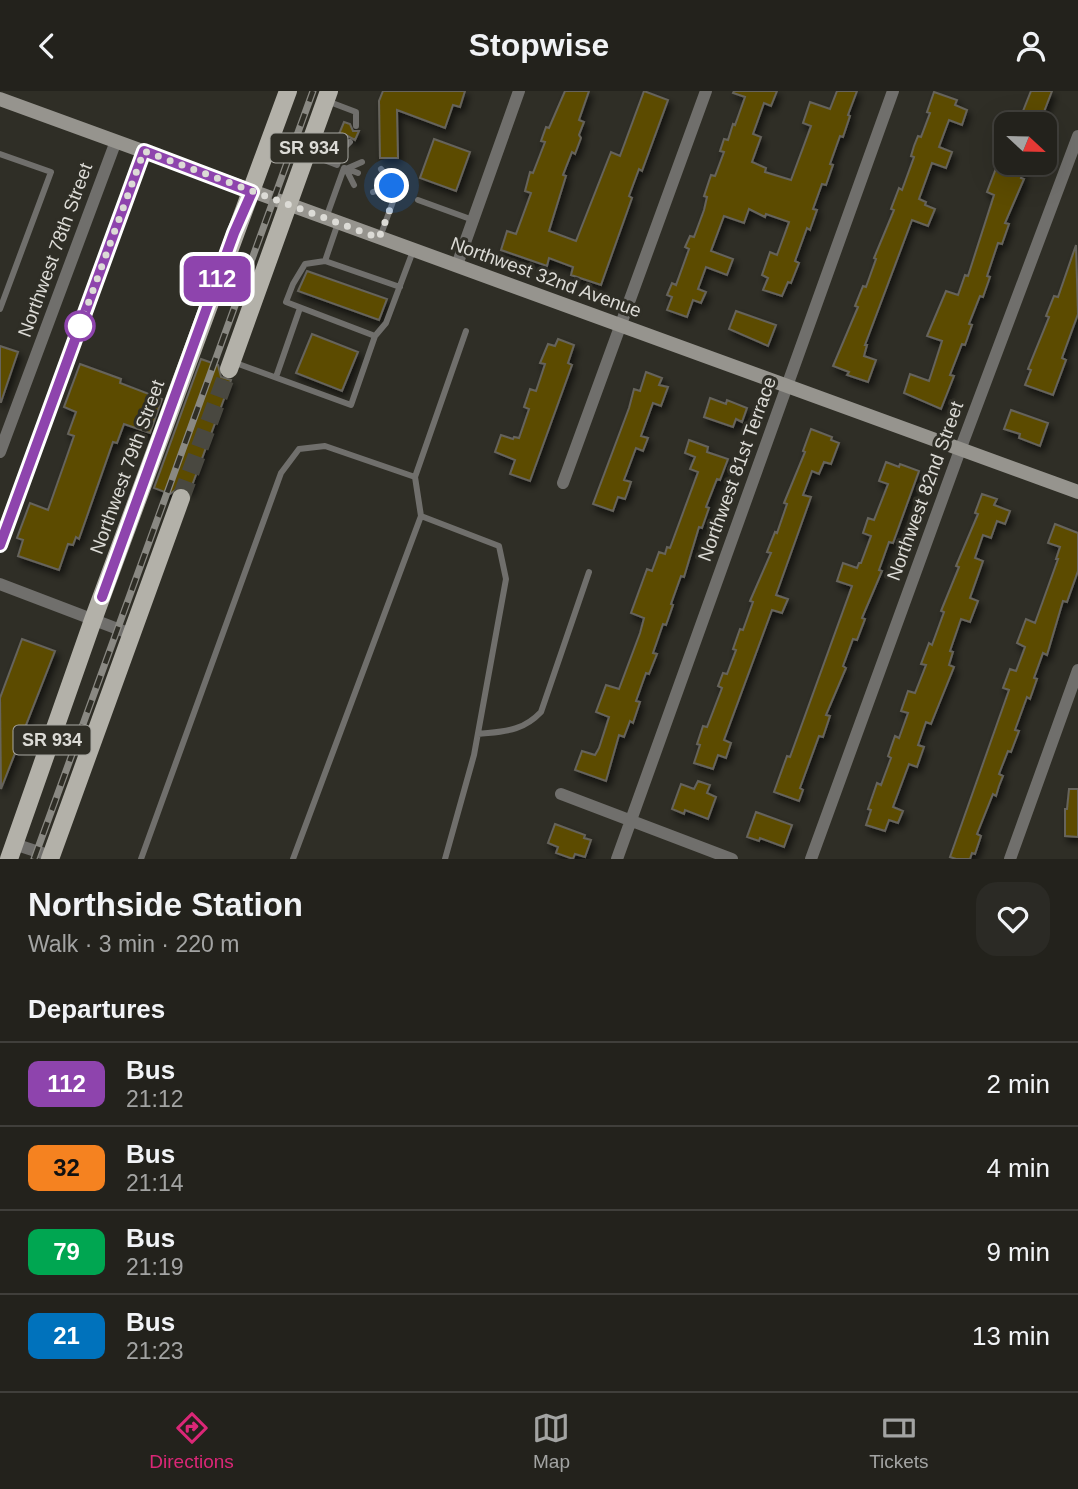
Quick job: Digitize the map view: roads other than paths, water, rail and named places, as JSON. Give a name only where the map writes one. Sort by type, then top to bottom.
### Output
[{"type":"main road","name":"Northwest 79th Street","points":[[11,851],[234,233],[252,192],[288,91]]},
{"type":"main road","name":"SR 934","points":[[230,365],[327,96]]},
{"type":"main road","name":"Northwest 32nd Avenue","points":[[0,99],[1078,492]]},
{"type":"main road","name":"SR 934","points":[[53,858],[181,498]]},
{"type":"street","points":[[457,265],[519,91]]},
{"type":"street","points":[[563,483],[706,91]]},
{"type":"street","name":"Northwest 81st Terrace","points":[[617,859],[893,91]]},
{"type":"street","name":"Northwest 82nd Street","points":[[811,859],[1078,136]]},
{"type":"street","name":"Northwest 78th Street","points":[[0,451],[116,141]]},
{"type":"street","points":[[0,584],[131,634]]},
{"type":"street","points":[[1010,859],[1078,670]]},
{"type":"street","points":[[561,794],[732,859]]},
{"type":"street","points":[[11,851],[53,858]]},
{"type":"lane","points":[[327,96],[356,112],[356,126]]},
{"type":"lane","points":[[348,123],[355,117]]},
{"type":"lane","points":[[325,261],[342,167],[342,139]]},
{"type":"lane","points":[[343,149],[350,142]]},
{"type":"lane","points":[[0,545],[144,151]]},
{"type":"lane","points":[[0,154],[51,172],[0,309]]},
{"type":"lane","points":[[307,154],[358,173]]},
{"type":"lane","points":[[342,167],[362,162]]},
{"type":"lane","points":[[342,167],[354,185]]},
{"type":"lane","points":[[381,169],[392,186]]},
{"type":"lane","points":[[377,180],[398,188],[379,238]]},
{"type":"lane","points":[[373,192],[392,186]]},
{"type":"lane","points":[[418,200],[473,220]]},
{"type":"lane","points":[[230,365],[276,377],[351,405],[375,336],[386,323],[414,250]]},
{"type":"lane","points":[[375,336],[286,302],[293,284],[305,264],[325,261],[400,287]]},
{"type":"lane","points":[[276,377],[300,308]]},
{"type":"lane","points":[[293,859],[421,516],[415,477],[466,331]]},
{"type":"lane","points":[[141,859],[281,473],[299,449],[324,446],[415,477]]},
{"type":"lane","points":[[421,516],[499,546],[506,579],[474,755],[444,859]]},
{"type":"lane","points":[[478,734],[513,730],[530,723],[541,712],[589,572]]},
{"type":"tunnel","points":[[181,498],[229,369]]},
{"type":"railway","points":[[34,859],[313,91]]}]
